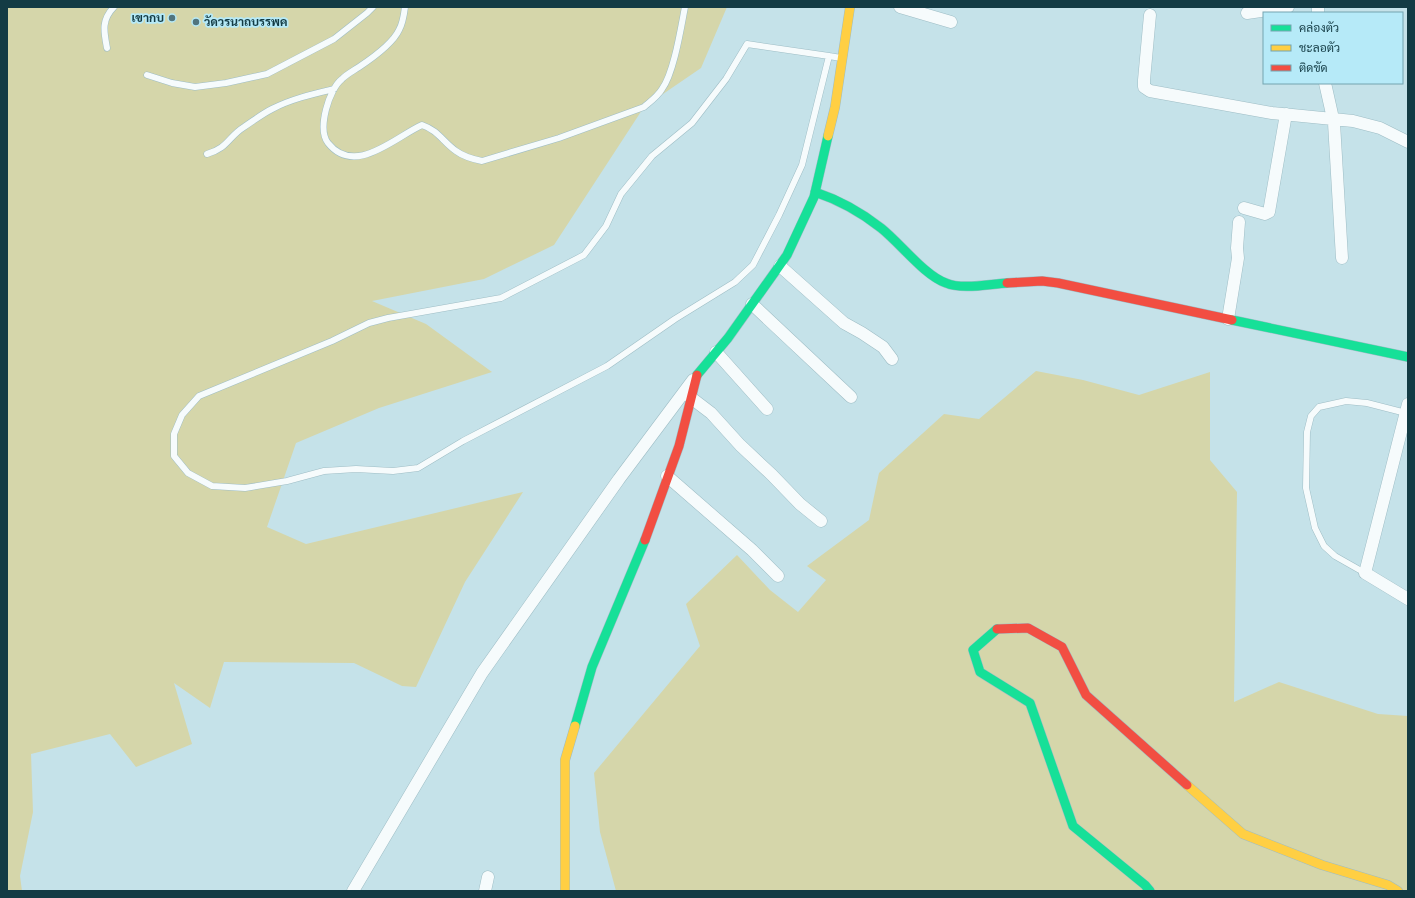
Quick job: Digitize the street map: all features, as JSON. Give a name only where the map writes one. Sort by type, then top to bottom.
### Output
[{"type":"street","points":[[353,891],[482,673],[619,479],[696,376],[728,338],[787,255],[815,192],[835,107],[850,7]]},
{"type":"street","points":[[900,7],[951,22]]},
{"type":"street","points":[[1247,13],[1288,7]]},
{"type":"street","points":[[1150,16],[1144,80],[1144,87],[1150,91],[1272,113],[1353,121],[1380,128],[1408,142]]},
{"type":"street","points":[[1325,84],[1333,118],[1342,258]]},
{"type":"street","points":[[1244,208],[1265,214],[1269,212],[1286,114]]},
{"type":"street","points":[[815,192],[833,198],[881,228],[935,278],[947,284],[965,286],[1042,281],[1058,283],[1408,357]]},
{"type":"street","points":[[1228,319],[1238,258],[1237,248],[1239,222]]},
{"type":"street","points":[[780,266],[844,323],[883,347],[892,359]]},
{"type":"street","points":[[752,304],[851,398]]},
{"type":"street","points":[[716,352],[767,409]]},
{"type":"street","points":[[565,891],[565,760],[592,667],[646,537],[679,446],[696,376]]},
{"type":"street","points":[[690,397],[710,413],[800,504],[821,521]]},
{"type":"street","points":[[1407,410],[1365,573],[1408,599]]},
{"type":"street","points":[[667,476],[752,550],[778,576]]},
{"type":"street","points":[[1150,891],[1145,884],[1073,826],[1030,703],[980,672],[973,650],[998,628],[1028,628],[1062,647],[1086,695],[1243,834],[1322,865],[1388,885],[1398,891]]},
{"type":"street","points":[[485,891],[488,877]]},
{"type":"lane","points":[[107,48],[103,27],[110,10],[114,7]]},
{"type":"lane","points":[[147,75],[172,84],[195,87],[226,83],[267,74],[334,39],[373,7]]},
{"type":"lane","points":[[405,7],[404,19],[399,32],[377,55],[341,79],[334,89],[328,103],[324,121],[325,139],[334,150],[351,156],[366,155],[390,144],[412,129],[422,125],[432,128],[456,151],[470,159],[482,161],[559,138],[644,107],[656,98],[664,88],[672,66],[685,7]]},
{"type":"lane","points":[[829,56],[802,165],[779,215],[753,265],[735,282],[675,319],[607,366],[463,440],[418,468],[393,471],[324,471],[287,481],[245,488],[212,486],[188,474],[174,456],[174,434],[182,415],[199,396],[332,341],[369,323],[388,318],[501,298],[584,255],[606,226],[621,194],[652,156],[692,123],[726,79],[747,44],[843,58]]},
{"type":"lane","points":[[207,154],[215,152],[224,146],[242,128],[272,109],[306,95],[334,89]]},
{"type":"lane","points":[[1365,573],[1335,556],[1324,546],[1315,528],[1306,488],[1307,432],[1311,416],[1319,408],[1346,401],[1407,410]]},
{"type":"green space","points":[[7,7],[727,7],[701,68],[644,107],[554,245],[484,279],[372,301],[426,324],[492,372],[379,408],[296,443],[267,527],[306,544],[523,492],[465,582],[416,687],[402,686],[354,663],[224,662],[210,708],[174,683],[192,744],[136,767],[110,734],[31,754],[33,812],[20,876],[22,891],[7,891]]},
{"type":"green space","points":[[1036,371],[1083,380],[1139,395],[1210,372],[1210,460],[1237,492],[1234,702],[1279,682],[1378,714],[1408,716],[1408,891],[616,891],[600,832],[594,773],[700,646],[686,604],[737,555],[770,590],[798,612],[826,580],[807,566],[869,520],[879,473],[944,414],[979,419]]},
{"type":"traffic: fast","points":[[697,375],[728,338],[787,255],[814,197],[828,136]]},
{"type":"traffic: fast","points":[[815,192],[841,203],[874,222],[930,274],[946,283],[960,286],[1007,283]]},
{"type":"traffic: fast","points":[[1232,320],[1408,357]]},
{"type":"traffic: fast","points":[[575,726],[592,667],[645,540]]},
{"type":"traffic: fast","points":[[997,629],[973,650],[980,672],[1030,703],[1073,826],[1145,885],[1150,891]]},
{"type":"traffic: slow","points":[[828,136],[835,107],[850,7]]},
{"type":"traffic: slow","points":[[565,891],[565,760],[575,726]]},
{"type":"traffic: slow","points":[[1187,785],[1243,834],[1322,865],[1388,885],[1398,891]]},
{"type":"traffic: jam","points":[[1007,283],[1042,281],[1058,283],[1232,320]]},
{"type":"traffic: jam","points":[[645,540],[679,446],[697,375]]},
{"type":"traffic: jam","points":[[997,629],[1028,628],[1062,647],[1086,695],[1187,785]]},
{"type":"place","name":"เขากบ","points":[[172,18]]},
{"type":"place","name":"วัดวรนาถบรรพค","points":[[196,22]]}]
